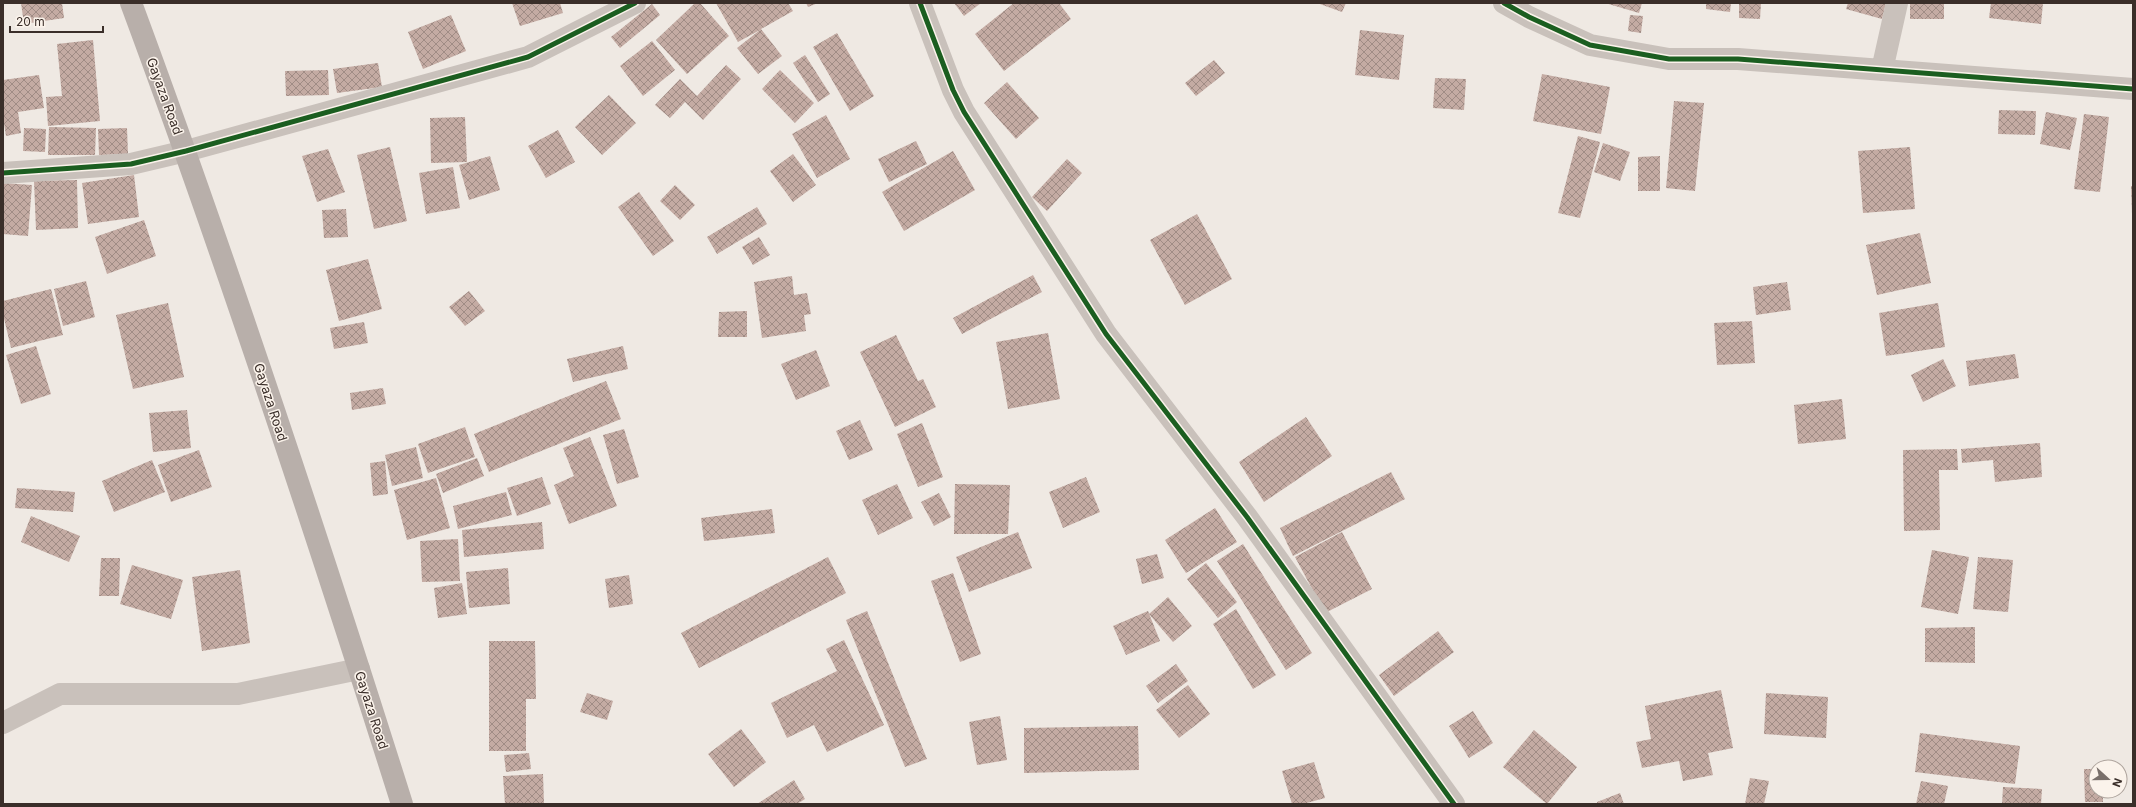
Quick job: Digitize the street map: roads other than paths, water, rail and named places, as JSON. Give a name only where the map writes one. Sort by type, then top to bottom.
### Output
[{"type":"main road","name":"Gayaza Road","points":[[131,3],[186,151],[262,372],[402,804]]},
{"type":"street","points":[[3,173],[131,164],[186,151],[528,57],[635,3]]},
{"type":"street","points":[[920,3],[953,90],[964,112],[1106,334],[1247,517],[1454,804]]},
{"type":"street","points":[[1504,3],[1529,17],[1590,45],[1669,59],[1738,59],[2133,89]]},
{"type":"street","points":[[1882,70],[1897,3]]},
{"type":"street","points":[[3,723],[60,694],[238,694],[359,669]]}]
